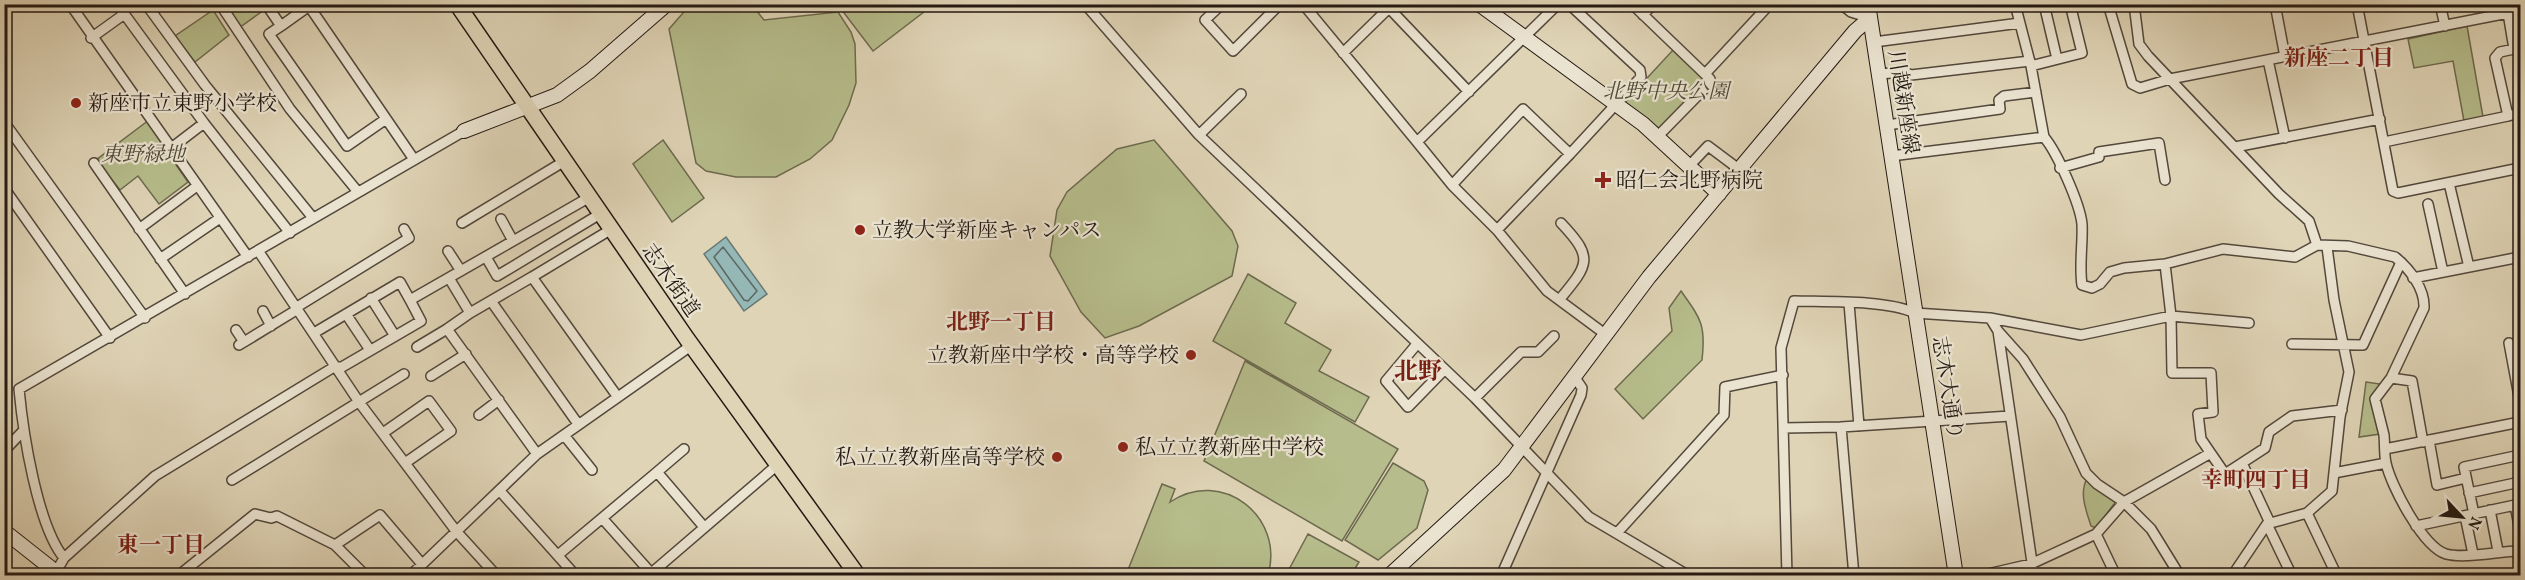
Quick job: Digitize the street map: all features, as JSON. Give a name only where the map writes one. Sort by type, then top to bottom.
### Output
[{"type":"main road","name":"志木街道","points":[[457,4],[610,230],[776,466],[856,575]]},
{"type":"street","points":[[70,4],[91,38],[248,257]]},
{"type":"street","points":[[117,4],[204,123],[290,232]]},
{"type":"street","points":[[146,4],[205,85],[313,218]]},
{"type":"street","points":[[220,4],[290,109],[358,192]]},
{"type":"street","points":[[266,4],[281,26]]},
{"type":"street","points":[[64,558],[46,530],[23,431],[20,389],[259,252],[413,158],[464,131],[547,101],[571,85],[667,4]]},
{"type":"street","points":[[1084,4],[1198,135],[1474,398],[1589,517],[1685,575]]},
{"type":"street","points":[[1222,4],[1205,20],[1233,51],[1280,4]]},
{"type":"street","points":[[1479,4],[1658,136],[1719,194]]},
{"type":"street","points":[[1416,142],[1558,4]]},
{"type":"street","points":[[1497,230],[1641,77],[1640,70],[1569,4]]},
{"type":"street","points":[[1632,4],[1710,79],[1710,83],[1658,136]]},
{"type":"street","points":[[1643,15],[1653,4]]},
{"type":"street","points":[[1705,74],[1770,4]]},
{"type":"street","points":[[1841,4],[1851,12],[1869,11]]},
{"type":"street","points":[[2015,4],[2030,63],[2044,137],[2060,168],[2082,222],[2080,270],[2082,285],[2092,288],[2100,284],[2110,272],[2124,268],[2165,264],[2223,249],[2295,257],[2322,246],[2361,248],[2395,257],[2423,290],[2424,308],[2391,378],[2374,399],[2386,463],[2416,526],[2423,537],[2437,550],[2447,554],[2520,551]]},
{"type":"street","points":[[2044,4],[2057,59]]},
{"type":"street","points":[[1879,74],[1904,72],[1911,75],[2030,63],[2082,53],[2070,4]]},
{"type":"street","points":[[2109,4],[2132,84],[2140,88],[2170,79],[2445,26],[2507,9],[2520,10]]},
{"type":"street","points":[[2134,4],[2139,44],[2279,194],[2309,221],[2322,246],[2349,372],[2332,491],[2307,513],[2269,523],[2232,576]]},
{"type":"street","points":[[2275,4],[2285,57]]},
{"type":"street","points":[[2357,4],[2393,191],[2398,193],[2520,168]]},
{"type":"street","points":[[2440,4],[2445,26]]},
{"type":"street","points":[[386,119],[346,146],[270,34],[309,6],[413,158]]},
{"type":"street","points":[[1343,53],[1391,6],[1469,92]]},
{"type":"street","points":[[1309,7],[1343,53],[1452,185],[1497,230],[1547,291],[1605,334]]},
{"type":"street","points":[[2507,9],[2514,49],[2500,52],[2496,58],[2508,116]]},
{"type":"street","points":[[1389,576],[1480,494],[1522,449],[1605,334],[1855,31],[1869,11]]},
{"type":"street","name":"川越新座線","points":[[1869,11],[1899,206]]},
{"type":"street","points":[[91,38],[123,15]]},
{"type":"street","points":[[1874,42],[2020,23]]},
{"type":"street","points":[[2268,60],[2285,138]]},
{"type":"street","points":[[1887,125],[2000,109],[1999,100],[2004,96],[2036,92]]},
{"type":"street","points":[[1198,135],[1241,94]]},
{"type":"street","points":[[1452,185],[1523,109],[1570,154]]},
{"type":"street","points":[[2384,141],[2520,113]]},
{"type":"street","points":[[2235,147],[2379,119]]},
{"type":"street","points":[[4,122],[145,318]]},
{"type":"street","points":[[170,149],[204,123]]},
{"type":"street","points":[[1891,156],[2044,137]]},
{"type":"street","points":[[2060,168],[2099,157],[2099,152],[2159,143],[2165,180]]},
{"type":"street","points":[[1690,165],[1708,146],[1740,170]]},
{"type":"street","points":[[462,223],[563,162]]},
{"type":"street","points":[[94,163],[185,294]]},
{"type":"street","points":[[2449,183],[2469,267]]},
{"type":"street","points":[[140,229],[197,186]]},
{"type":"street","points":[[4,188],[110,338]]},
{"type":"street","points":[[410,300],[588,198]]},
{"type":"street","points":[[2428,204],[2443,272]]},
{"type":"street","name":"志木大通り","points":[[1899,206],[1956,576]]},
{"type":"street","points":[[486,257],[497,276],[600,214]]},
{"type":"street","points":[[160,259],[220,218]]},
{"type":"street","points":[[501,219],[513,241]]},
{"type":"street","points":[[1560,299],[1582,273],[1584,257],[1582,249],[1562,223]]},
{"type":"street","points":[[236,330],[242,344],[409,238],[404,229]]},
{"type":"street","points":[[417,347],[610,230]]},
{"type":"street","points":[[448,251],[461,271]]},
{"type":"street","points":[[259,252],[359,402],[456,531],[497,576]]},
{"type":"street","points":[[2413,278],[2520,256]]},
{"type":"street","points":[[2292,344],[2363,345],[2401,262]]},
{"type":"street","points":[[2165,264],[2171,316],[2172,373],[2211,373],[2213,412],[2198,414],[2201,439],[2209,454],[2225,474],[2265,448],[2269,432],[2292,416],[2342,410]]},
{"type":"street","points":[[532,277],[617,396]]},
{"type":"street","points":[[448,278],[470,313]]},
{"type":"street","points":[[4,531],[58,574],[64,558],[154,476],[334,367],[342,367],[421,321],[400,282],[314,333]]},
{"type":"street","points":[[371,298],[395,336]]},
{"type":"street","points":[[491,301],[578,424]]},
{"type":"street","points":[[1787,576],[1781,348],[1794,301],[1849,303],[1906,309],[1916,313],[1990,318],[2081,335],[2171,316],[2249,323]]},
{"type":"street","points":[[1849,303],[1859,426]]},
{"type":"street","points":[[263,311],[271,326]]},
{"type":"street","points":[[346,314],[370,350]]},
{"type":"street","points":[[1990,318],[1998,331],[2023,359],[2060,417],[2086,473],[2097,484],[2124,502],[2151,529],[2180,576]]},
{"type":"street","points":[[447,328],[537,454]]},
{"type":"street","points":[[1998,331],[2034,576]]},
{"type":"street","points":[[1474,398],[1521,352],[1538,352],[1554,336]]},
{"type":"street","points":[[2509,343],[2520,402]]},
{"type":"street","points":[[1417,344],[1386,381],[1408,407],[1444,370]]},
{"type":"street","points":[[410,576],[537,454],[692,345]]},
{"type":"street","points":[[431,376],[466,354]]},
{"type":"street","points":[[232,480],[404,374]]},
{"type":"street","points":[[1617,533],[1725,415],[1725,387],[1783,375]]},
{"type":"street","points":[[1501,576],[1581,395],[1582,388],[1574,376]]},
{"type":"street","points":[[2391,378],[2412,381],[2437,485],[2466,478]]},
{"type":"street","points":[[479,415],[499,400]]},
{"type":"street","points":[[383,433],[429,401],[451,430],[405,464]]},
{"type":"street","points":[[1783,428],[1841,427],[2010,416]]},
{"type":"street","points":[[2385,449],[2520,425]]},
{"type":"street","points":[[1841,427],[1854,576]]},
{"type":"street","points":[[4,451],[23,431]]},
{"type":"street","points":[[564,435],[592,470]]},
{"type":"street","points":[[558,555],[684,449]]},
{"type":"street","points":[[1979,576],[2031,564],[2096,534],[2124,502],[2209,454]]},
{"type":"street","points":[[2473,554],[2469,493],[2464,467],[2520,455]]},
{"type":"street","points":[[2242,463],[2292,576]]},
{"type":"street","points":[[2334,472],[2386,463]]},
{"type":"street","points":[[602,518],[650,574],[776,466]]},
{"type":"street","points":[[657,472],[704,527]]},
{"type":"street","points":[[2469,493],[2520,482]]},
{"type":"street","points":[[500,491],[576,576]]},
{"type":"street","points":[[2416,526],[2518,504],[2520,531]]},
{"type":"street","points":[[2490,510],[2498,551]]},
{"type":"street","points":[[2307,513],[2337,576]]},
{"type":"street","points":[[178,576],[255,514],[271,518],[277,516],[335,545],[366,576]]},
{"type":"street","points":[[335,545],[380,515],[421,564]]},
{"type":"street","points":[[2096,534],[2116,576]]},
{"type":"green space","points":[[224,4],[260,5],[264,10],[239,28]]},
{"type":"green space","points":[[690,5],[752,5],[764,20],[838,12],[851,32],[855,44],[856,83],[849,105],[832,140],[810,159],[776,177],[736,177],[706,171],[696,163],[669,29]]},
{"type":"green space","points":[[838,5],[933,5],[873,51]]},
{"type":"green space","points":[[213,10],[229,35],[195,62],[175,36]]},
{"type":"green space","points":[[2467,26],[2483,117],[2464,121],[2453,61],[2414,68],[2408,39]]},
{"type":"green space","name":"北野中央公園","points":[[1673,50],[1706,81],[1660,130],[1625,102]]},
{"type":"green space","name":"東野緑地","points":[[149,120],[163,140],[160,142],[188,182],[159,204],[138,176],[120,190],[96,160]]},
{"type":"green space","points":[[663,140],[704,198],[672,222],[633,164]]},
{"type":"green space","points":[[1154,140],[1232,231],[1238,246],[1232,276],[1139,326],[1105,338],[1081,312],[1050,256],[1057,210],[1067,192],[1117,149]]},
{"type":"green space","points":[[1248,274],[1296,303],[1285,323],[1331,350],[1319,371],[1369,397],[1355,422],[1213,341]]},
{"type":"green space","points":[[1681,291],[1700,323],[1703,338],[1702,360],[1643,419],[1615,389],[1672,331],[1669,308]]},
{"type":"green space","points":[[1245,361],[1398,449],[1342,541],[1204,461]]},
{"type":"green space","points":[[2366,382],[2380,384],[2372,398],[2380,434],[2359,437]]},
{"type":"green space","points":[[1393,463],[1424,481],[1428,490],[1417,528],[1378,560],[1345,540]]},
{"type":"green space","points":[[2087,478],[2117,500],[2096,528],[2091,526],[2084,502]]},
{"type":"green space","points":[[1162,484],[1175,489],[1170,502],[1190,493],[1210,490],[1228,494],[1245,504],[1258,517],[1267,534],[1271,554],[1268,575],[1126,575]]},
{"type":"green space","points":[[1308,534],[1359,562],[1351,575],[1286,575]]},
{"type":"water","points":[[726,237],[767,294],[744,311],[704,254]]},
{"type":"place","name":"新座市立東野小学校","points":[[76,103]]},
{"type":"place","name":"昭仁会北野病院","points":[[1603,180]]},
{"type":"place","name":"立教大学新座キャンパス","points":[[860,230]]},
{"type":"place","name":"立教新座中学校・高等学校","points":[[1191,355]]},
{"type":"place","name":"私立立教新座中学校","points":[[1123,447]]},
{"type":"place","name":"私立立教新座高等学校","points":[[1057,457]]},
{"type":"district","name":"新座二丁目","points":[[2339,57]]},
{"type":"district","name":"北野一丁目","points":[[1001,321]]},
{"type":"district","name":"北野","points":[[1418,371]]},
{"type":"district","name":"幸町四丁目","points":[[2256,479]]},
{"type":"district","name":"東一丁目","points":[[161,544]]}]
